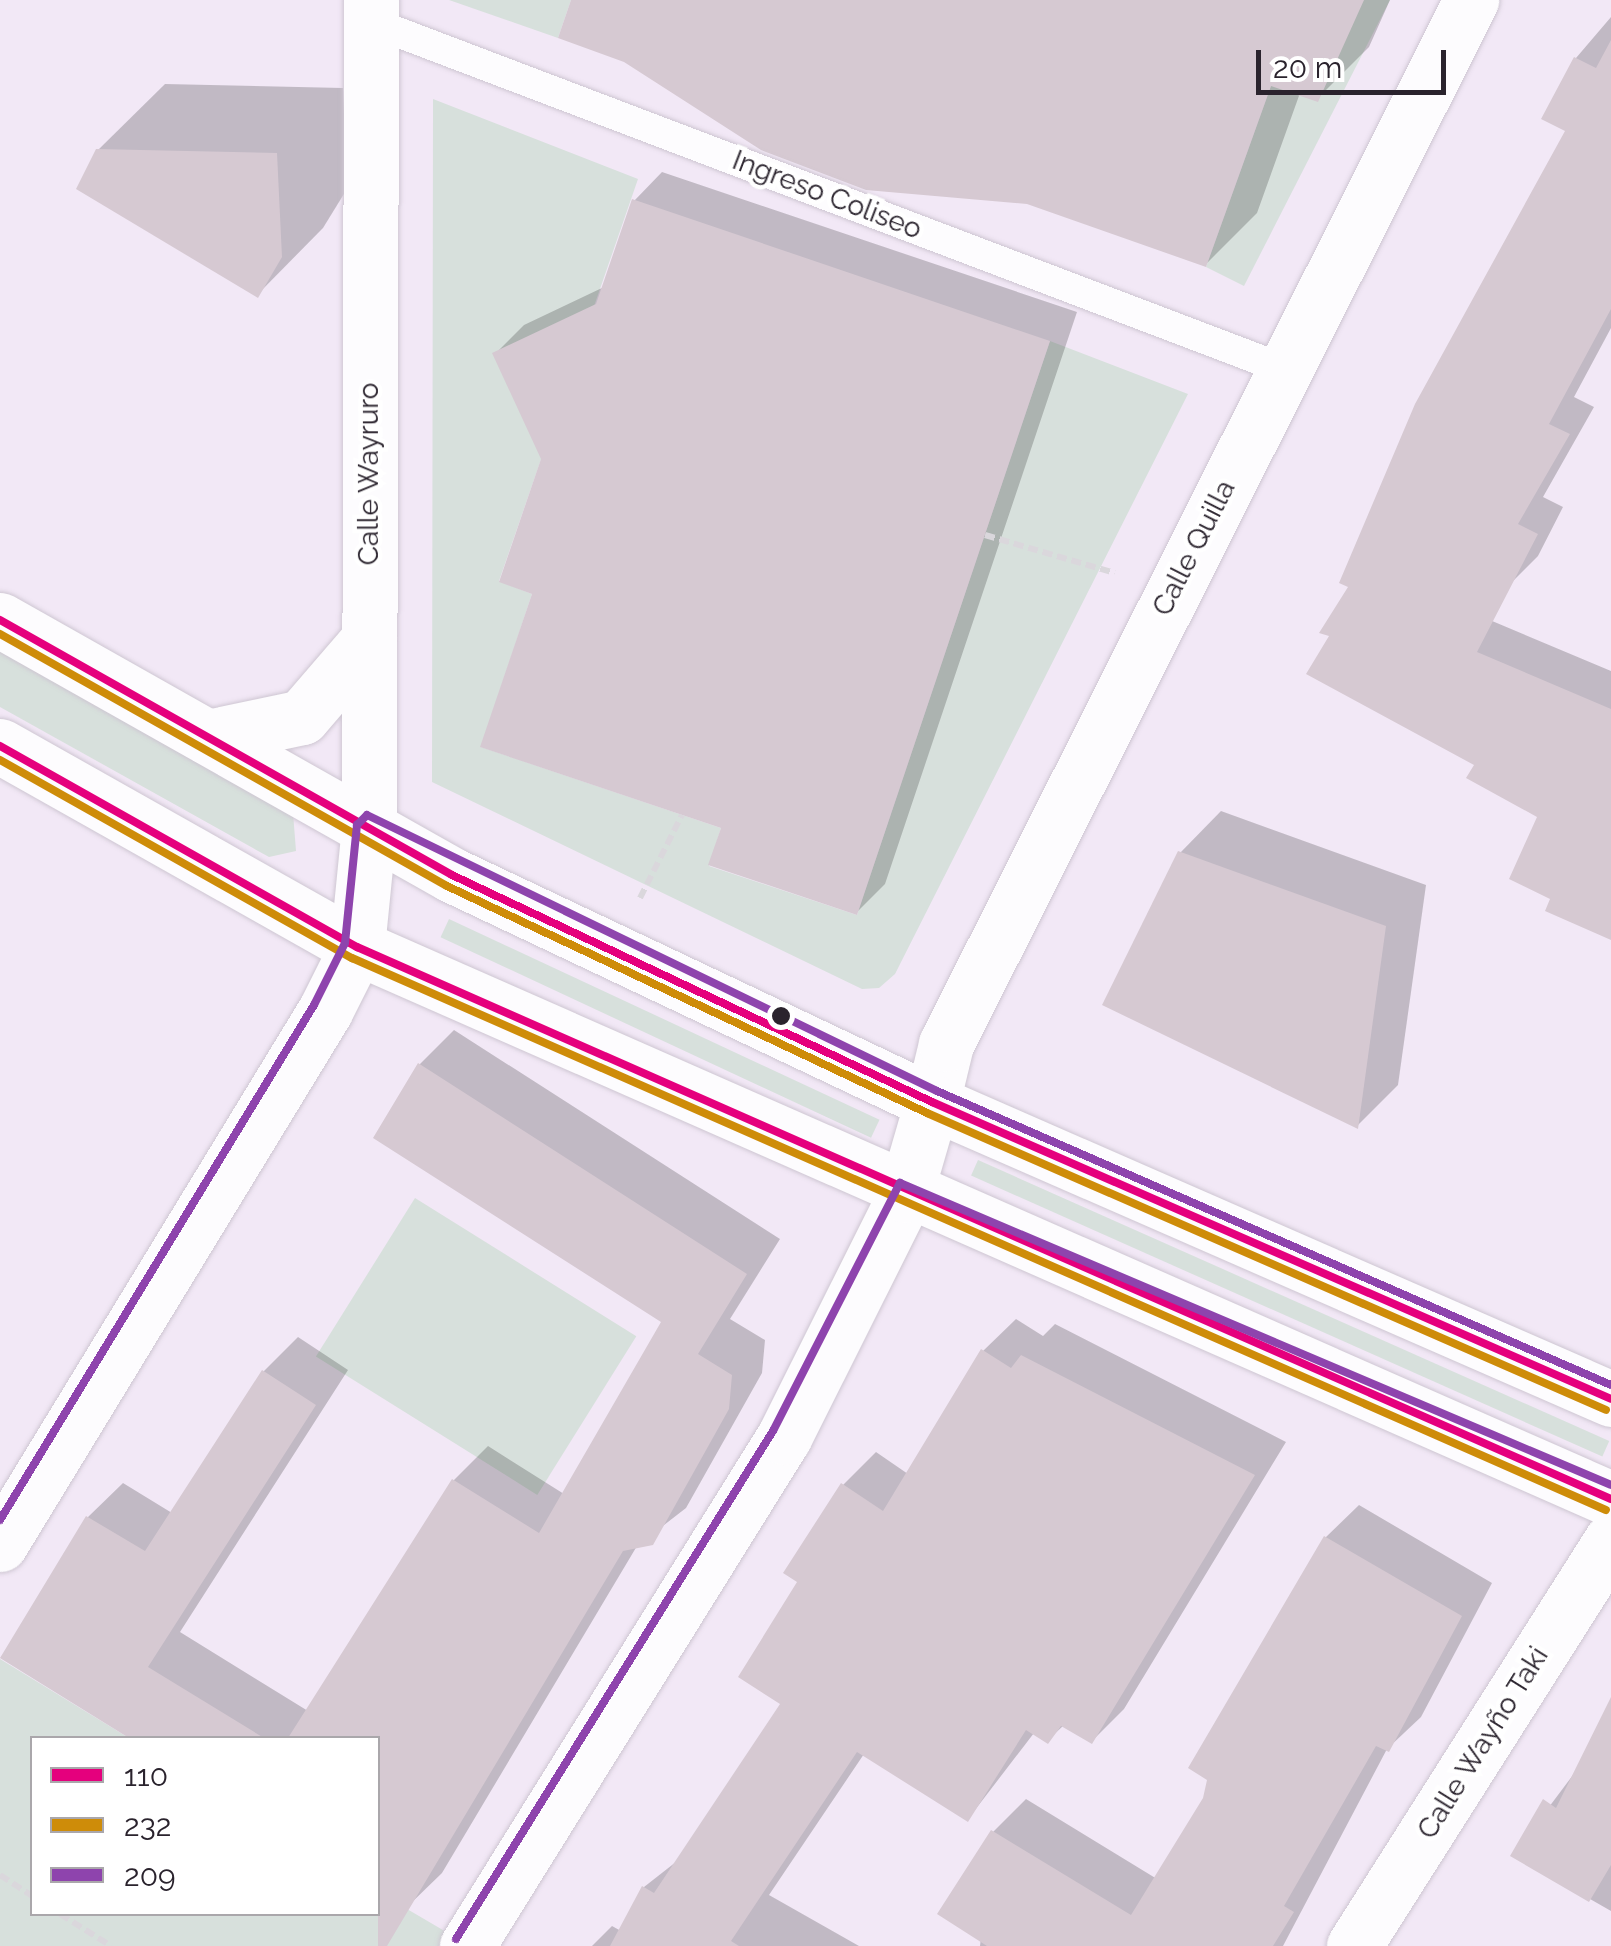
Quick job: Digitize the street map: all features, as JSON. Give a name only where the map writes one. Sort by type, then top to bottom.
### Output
[{"type":"main road","name":"Calle Quilla","points":[[467,1946],[784,1437],[905,1194],[946,1044],[1471,0]]},
{"type":"main road","name":"Calle Wayruro","points":[[358,947],[369,827],[371,11]]},
{"type":"main road","points":[[0,620],[369,827],[932,1102],[1611,1399]]},
{"type":"main road","points":[[208,737],[302,717],[369,640]]},
{"type":"main road","points":[[0,746],[358,947],[905,1194],[1611,1500]]},
{"type":"main road","points":[[0,1544],[358,947]]},
{"type":"main road","name":"Calle Wayño Taki","points":[[1354,1946],[1611,1541]]},
{"type":"lane","name":"Ingreso Coliseo","points":[[371,11],[1284,368]]},
{"type":"path","points":[[985,536],[1115,573]]},
{"type":"path","points":[[636,908],[682,815]]},
{"type":"path","points":[[0,1875],[30,1895]]},
{"type":"path","points":[[63,1916],[111,1946]]},
{"type":"shaded area","points":[[449,0],[571,0],[558,38]]},
{"type":"shaded area","points":[[1364,0],[1390,0],[1244,286],[1206,267],[1271,86]]},
{"type":"shaded area","points":[[433,99],[638,179],[499,581],[532,594],[481,747],[721,828],[709,866],[857,915],[1050,341],[1188,394],[895,974],[879,988],[862,989],[432,782]]},
{"type":"shaded area","points":[[0,649],[293,813],[296,851],[269,857],[0,707]]},
{"type":"shaded area","points":[[449,919],[879,1120],[871,1138],[441,937]]},
{"type":"shaded area","points":[[978,1160],[1609,1441],[1602,1457],[971,1176]]},
{"type":"shaded area","points":[[415,1198],[636,1336],[537,1495],[316,1357]]},
{"type":"shaded area","points":[[0,1659],[126,1736],[30,1736],[30,1916],[380,1916],[380,1893],[448,1933],[439,1946],[0,1946]]},
{"type":"building","points":[[571,0],[1364,0],[1318,102],[1271,86],[1206,267],[1027,204],[866,190],[761,150],[624,62],[558,38]]},
{"type":"building","points":[[1611,40],[1611,309],[1549,424],[1570,434],[1518,524],[1538,534],[1477,652],[1611,709],[1611,940],[1545,911],[1550,899],[1509,879],[1537,817],[1466,778],[1474,765],[1306,674],[1329,636],[1319,633],[1348,587],[1339,583],[1415,404],[1565,131],[1541,119],[1574,57],[1596,68]]},
{"type":"building","points":[[96,149],[277,153],[282,257],[258,298],[76,189]]},
{"type":"building","points":[[632,199],[1050,341],[857,915],[708,865],[721,828],[480,747],[532,594],[499,582],[541,459],[492,353],[596,304]]},
{"type":"building","points":[[1178,851],[1386,926],[1358,1129],[1102,1005]]},
{"type":"building","points":[[418,1063],[747,1274],[698,1354],[732,1375],[729,1409],[653,1545],[623,1551],[387,1946],[378,1946],[380,1736],[289,1736],[452,1479],[539,1533],[661,1322],[373,1138]]},
{"type":"building","points":[[981,1349],[1011,1368],[1021,1355],[1255,1475],[1092,1744],[1061,1726],[1048,1744],[1026,1730],[968,1822],[857,1752],[731,1941],[739,1946],[610,1946],[642,1886],[654,1893],[780,1704],[738,1677],[797,1582],[783,1573],[841,1483],[883,1511]]},
{"type":"building","points":[[262,1370],[316,1405],[148,1667],[261,1736],[126,1736],[0,1658],[86,1516],[145,1551]]},
{"type":"building","points":[[1324,1536],[1462,1616],[1389,1752],[1376,1746],[1284,1906],[1294,1912],[1273,1946],[987,1946],[937,1914],[991,1830],[1131,1915],[1203,1798],[1207,1780],[1188,1768]]},
{"type":"building","points":[[1611,1697],[1611,1865],[1589,1902],[1510,1856],[1543,1799],[1556,1808]]},
{"type":"transit line","name":"110","points":[[0,620],[452,875],[932,1102],[1611,1399]]},
{"type":"transit line","name":"232","points":[[0,634],[447,886],[927,1113],[1606,1410]]},
{"type":"transit line","name":"110","points":[[0,746],[357,947],[1611,1499]]},
{"type":"transit line","name":"232","points":[[0,760],[352,958],[1606,1510]]},
{"type":"transit line","name":"209","points":[[0,1520],[314,1005],[345,943],[357,825],[367,815],[937,1091],[1611,1385]]},
{"type":"transit line","name":"209","points":[[456,1939],[773,1431],[900,1183],[1611,1485]]}]
